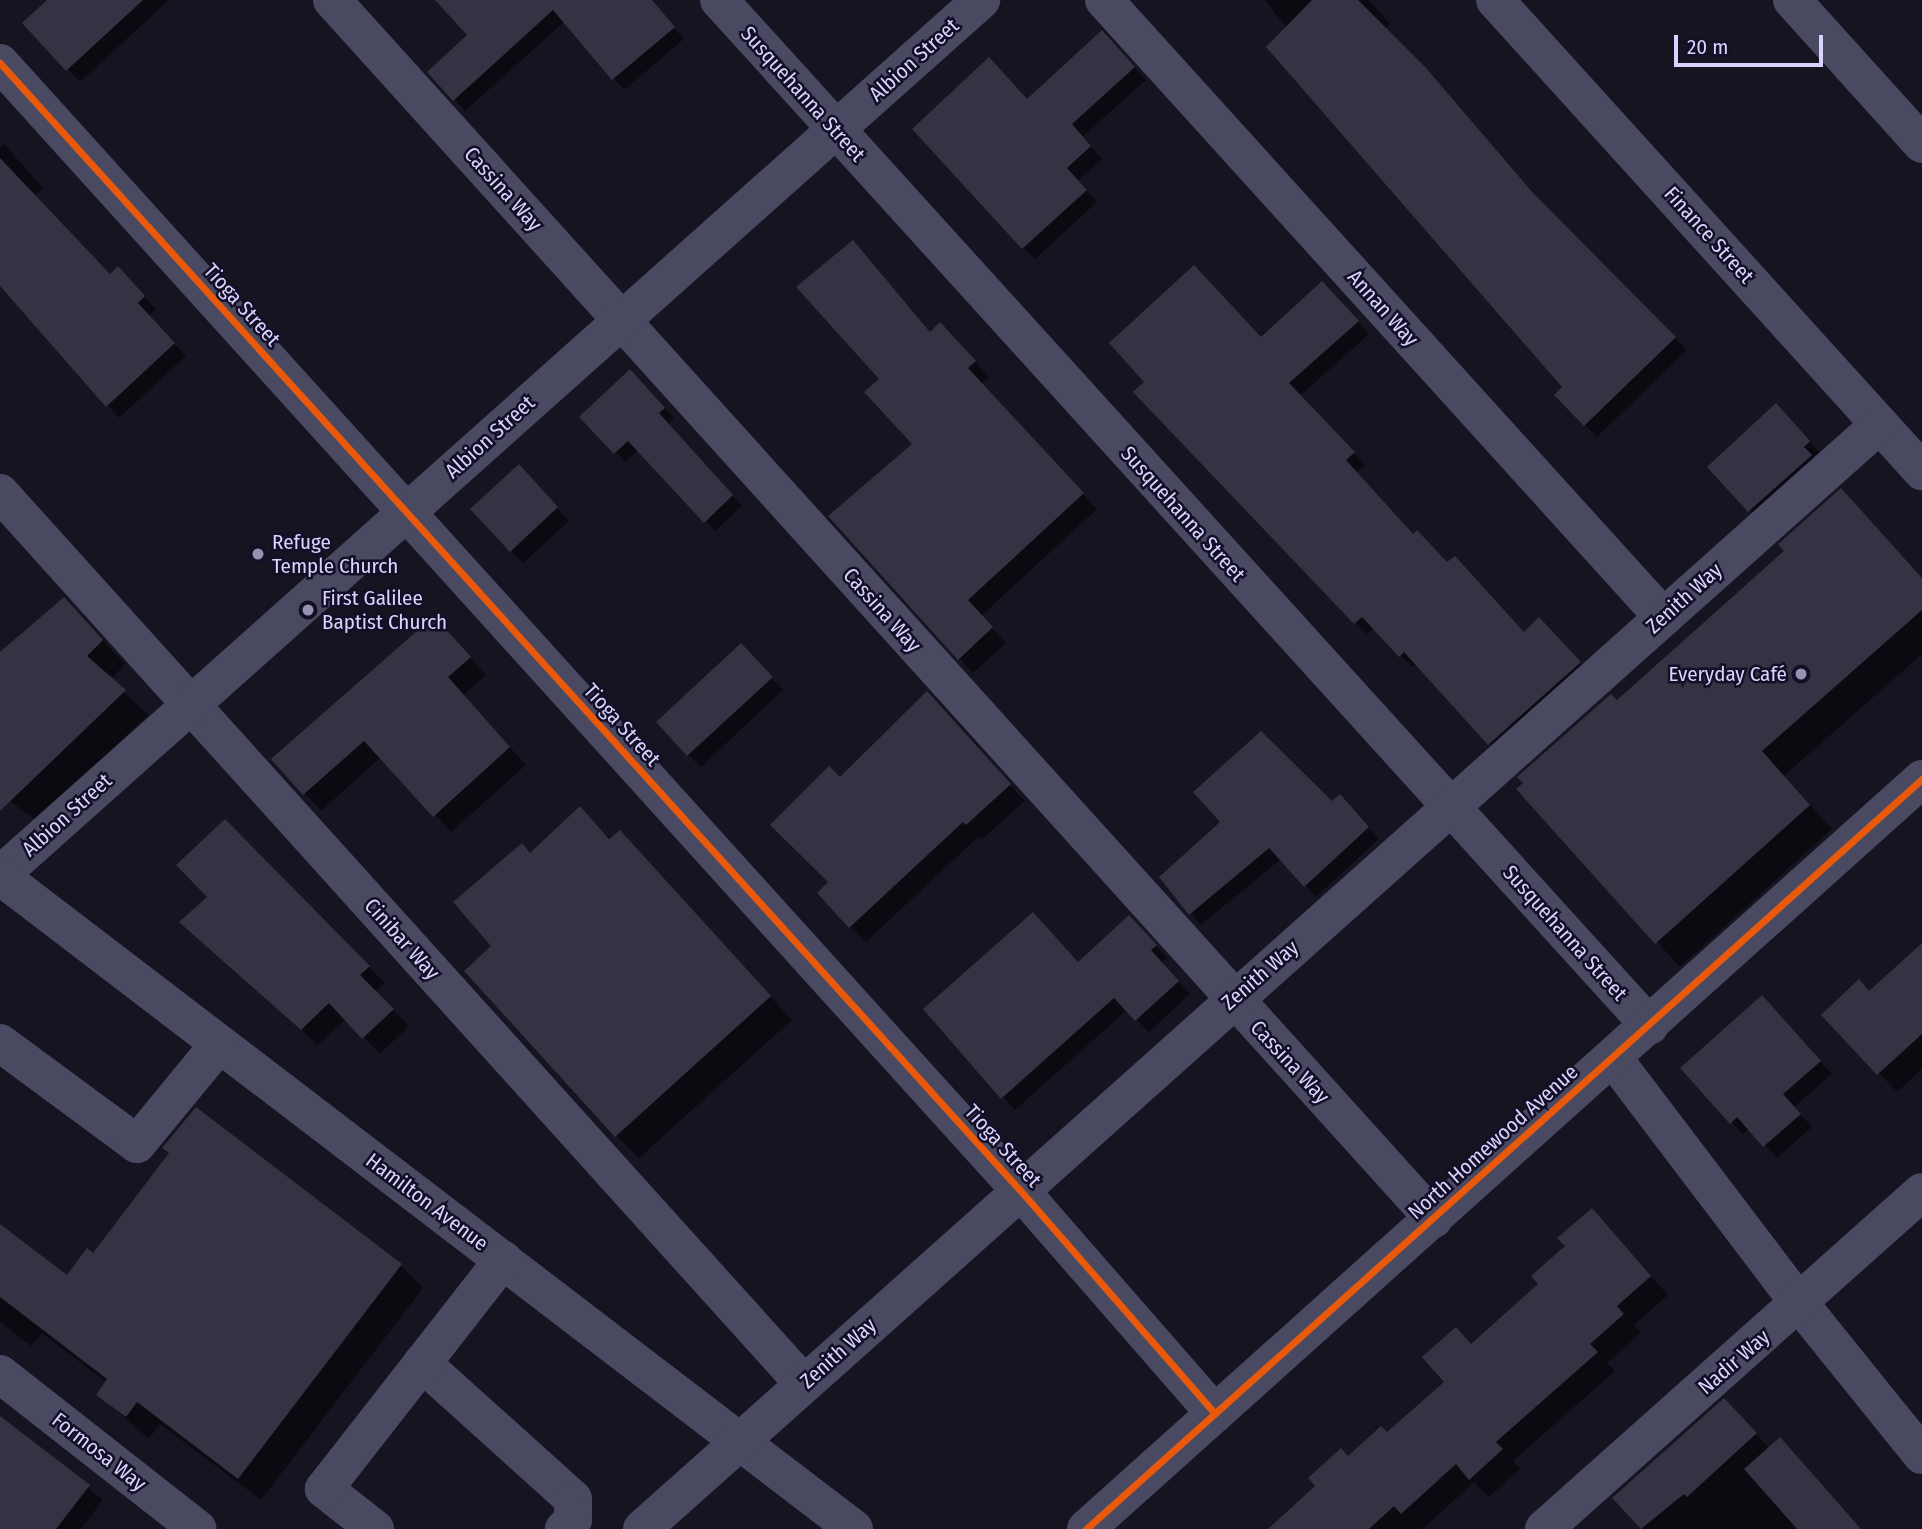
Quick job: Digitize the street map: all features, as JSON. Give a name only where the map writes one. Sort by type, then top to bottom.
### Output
[{"type":"street","name":"Cassina Way","points":[[332,0],[1232,999],[1434,1219]]},
{"type":"street","name":"Susquehanna Street","points":[[719,0],[1650,1026]]},
{"type":"street","name":"Albion Street","points":[[0,876],[981,0]]},
{"type":"street","name":"Annan Way","points":[[1104,0],[1662,617]]},
{"type":"street","name":"Finance Street","points":[[1495,0],[1922,471]]},
{"type":"street","points":[[1792,0],[1922,144]]},
{"type":"street","name":"Tioga Street","points":[[0,63],[1019,1189],[1215,1414]]},
{"type":"street","name":"Zenith Way","points":[[642,1529],[1019,1189],[1880,424]]},
{"type":"street","name":"Cinibar Way","points":[[0,493],[804,1384]]},
{"type":"street","name":"North Homewood Avenue","points":[[1086,1529],[1650,1026],[1922,779]]},
{"type":"street","name":"Hamilton Avenue","points":[[0,876],[740,1439],[854,1529]]},
{"type":"street","points":[[0,1043],[137,1144],[219,1044]]},
{"type":"street","points":[[1613,1058],[1800,1304],[1922,1455]]},
{"type":"street","name":"Nadir Way","points":[[1545,1529],[1800,1304],[1922,1192]]},
{"type":"street","points":[[375,1529],[324,1489],[503,1260]]},
{"type":"street","points":[[422,1363],[573,1499],[573,1520],[564,1529]]},
{"type":"street","name":"Formosa Way","points":[[0,1374],[198,1529]]},
{"type":"building","points":[[47,0],[143,0],[66,71],[22,23]]},
{"type":"building","points":[[435,0],[652,0],[675,27],[612,80],[553,10],[453,101],[427,72],[467,35]]},
{"type":"building","points":[[1312,0],[1358,0],[1426,68],[1533,193],[1676,337],[1584,426],[1554,395],[1562,387],[1266,47]]},
{"type":"building","points":[[1102,30],[1135,67],[1072,124],[1091,146],[1067,168],[1087,190],[1022,249],[912,129],[989,57],[1027,99]]},
{"type":"building","points":[[0,158],[110,274],[118,266],[145,296],[138,303],[175,343],[106,407],[0,286]]},
{"type":"building","points":[[853,240],[930,332],[940,322],[976,361],[968,368],[1084,493],[968,600],[993,627],[958,660],[828,516],[912,444],[864,392],[879,379],[796,287]]},
{"type":"building","points":[[1194,265],[1261,337],[1322,281],[1359,321],[1289,383],[1355,452],[1346,460],[1413,534],[1417,530],[1447,562],[1455,556],[1524,632],[1539,617],[1581,662],[1488,745],[1404,652],[1399,657],[1362,617],[1354,624],[1133,392],[1144,382],[1109,343]]},
{"type":"building","points":[[630,369],[665,408],[659,413],[733,495],[704,523],[628,441],[614,454],[579,417]]},
{"type":"building","points":[[1776,403],[1810,441],[1804,447],[1812,455],[1748,512],[1707,467]]},
{"type":"building","points":[[519,464],[558,507],[510,552],[470,509]]},
{"type":"building","points":[[1841,488],[1922,578],[1922,610],[1762,751],[1810,805],[1655,944],[1516,789],[1523,783],[1517,777],[1611,694],[1617,700],[1784,551],[1778,544]]},
{"type":"building","points":[[64,597],[103,640],[87,656],[126,690],[0,811],[0,652]]},
{"type":"building","points":[[434,616],[471,657],[448,677],[510,747],[433,817],[364,741],[303,795],[271,759]]},
{"type":"building","points":[[741,643],[773,677],[687,756],[656,722]]},
{"type":"building","points":[[927,691],[1011,784],[966,825],[963,822],[849,928],[817,893],[828,882],[770,825],[829,766],[840,777]]},
{"type":"building","points":[[1261,731],[1332,801],[1340,794],[1369,827],[1304,887],[1269,848],[1189,915],[1159,877],[1220,822],[1193,792]]},
{"type":"building","points":[[580,806],[609,839],[620,830],[771,996],[615,1137],[464,971],[491,946],[453,902],[522,843],[530,853]]},
{"type":"building","points":[[225,819],[370,966],[360,975],[394,1009],[362,1039],[329,1003],[301,1030],[179,922],[207,897],[176,865]]},
{"type":"building","points":[[1033,912],[1078,962],[1129,915],[1157,945],[1151,950],[1179,981],[1135,1021],[1114,998],[1001,1099],[923,1009]]},
{"type":"building","points":[[1922,943],[1922,1034],[1877,1075],[1821,1015],[1859,979],[1869,991]]},
{"type":"building","points":[[1762,995],[1821,1061],[1783,1094],[1801,1114],[1763,1147],[1737,1117],[1730,1124],[1680,1068]]},
{"type":"building","points":[[196,1107],[402,1264],[238,1479],[137,1402],[126,1417],[96,1395],[107,1379],[0,1297],[0,1224],[67,1275],[87,1248],[93,1253],[169,1153],[162,1148]]},
{"type":"building","points":[[1592,1208],[1651,1276],[1617,1306],[1624,1314],[1590,1344],[1598,1352],[1496,1442],[1503,1449],[1469,1480],[1456,1464],[1401,1514],[1394,1506],[1369,1529],[1268,1529],[1315,1486],[1308,1478],[1341,1448],[1348,1456],[1381,1426],[1387,1432],[1444,1382],[1422,1357],[1456,1327],[1471,1344],[1538,1284],[1531,1276],[1565,1246],[1557,1238]]},
{"type":"building","points":[[1724,1398],[1757,1433],[1687,1497],[1684,1494],[1641,1529],[1612,1498]]},
{"type":"building","points":[[0,1416],[90,1485],[56,1529],[0,1529]]},
{"type":"building","points":[[1780,1437],[1861,1529],[1797,1529],[1744,1469]]},
{"type":"cycle path","points":[[0,63],[1019,1189],[1215,1414]]},
{"type":"cycle path","points":[[1086,1529],[1922,779]]},
{"type":"place","name":"Refuge Temple Church","points":[[258,554]]},
{"type":"place","name":"First Galilee Baptist Church","points":[[308,610]]},
{"type":"place","name":"Everyday Café","points":[[1801,674]]}]
